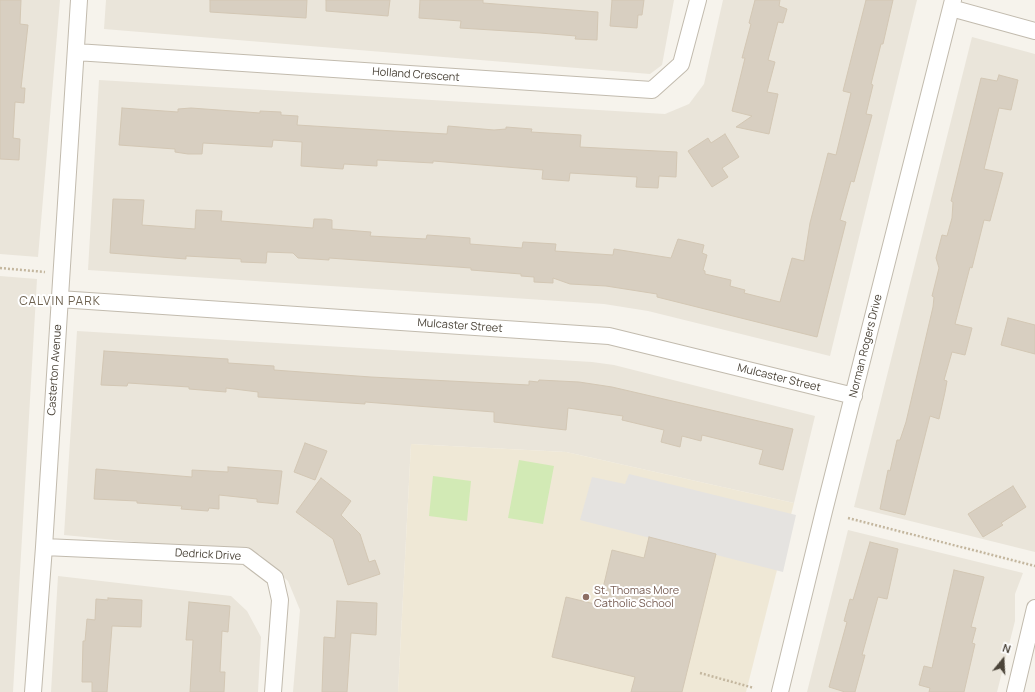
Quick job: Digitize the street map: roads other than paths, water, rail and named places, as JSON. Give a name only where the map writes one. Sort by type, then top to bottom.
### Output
[{"type":"street","name":"Casterton Avenue","points":[[33,692],[44,547],[79,0]]},
{"type":"street","name":"Holland Crescent","points":[[76,52],[652,90],[681,64],[698,0]]},
{"type":"street","points":[[952,4],[1035,30]]},
{"type":"street","name":"Norman Rogers Drive","points":[[780,692],[824,511],[952,4]]},
{"type":"street","name":"Mulcaster Street","points":[[60,299],[609,336],[854,396]]},
{"type":"street","name":"Dedrick Drive","points":[[44,547],[246,556],[275,578],[280,600],[273,692]]},
{"type":"street","points":[[1015,692],[1035,608]]},
{"type":"place","name":"St. Thomas More Catholic School","points":[[586,597]]},
{"type":"district","name":"CALVIN PARK","points":[[60,302]]}]
